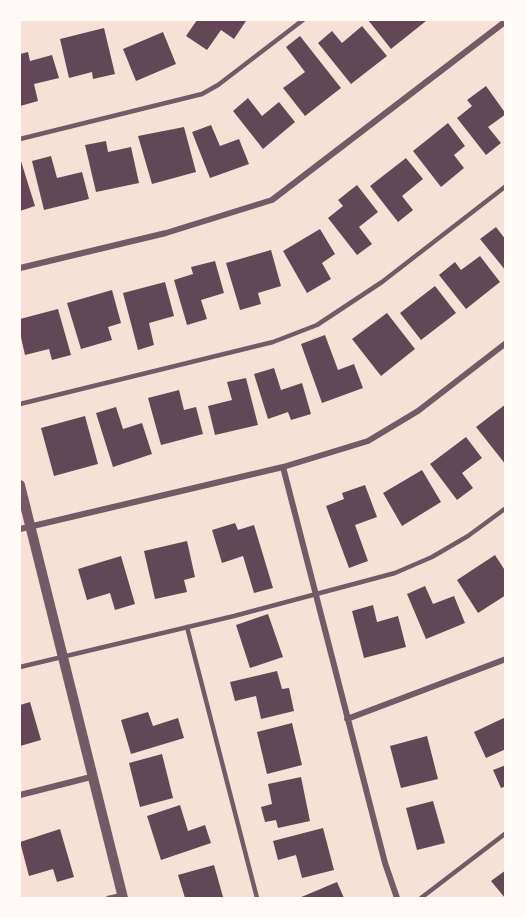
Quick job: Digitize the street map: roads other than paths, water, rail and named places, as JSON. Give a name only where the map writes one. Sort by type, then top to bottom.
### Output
[{"type":"street","points":[[20,268],[166,233],[272,200],[506,21]]},
{"type":"street","points":[[25,527],[284,467],[368,441],[418,411],[506,343]]},
{"type":"street","points":[[284,467],[347,719],[385,863],[397,898]]},
{"type":"street","points":[[20,485],[25,527],[62,657],[122,897]]},
{"type":"street","points":[[347,719],[506,658]]},
{"type":"street","points":[[20,795],[91,777]]},
{"type":"lane","points":[[20,139],[202,93],[218,85],[303,20]]},
{"type":"lane","points":[[20,404],[273,342],[316,325],[373,288],[506,186]]},
{"type":"lane","points":[[20,667],[187,627],[395,573],[432,557],[468,536],[506,508]]},
{"type":"lane","points":[[187,627],[257,898]]},
{"type":"lane","points":[[421,898],[506,834]]},
{"type":"lane","points":[[108,898],[122,897]]}]
